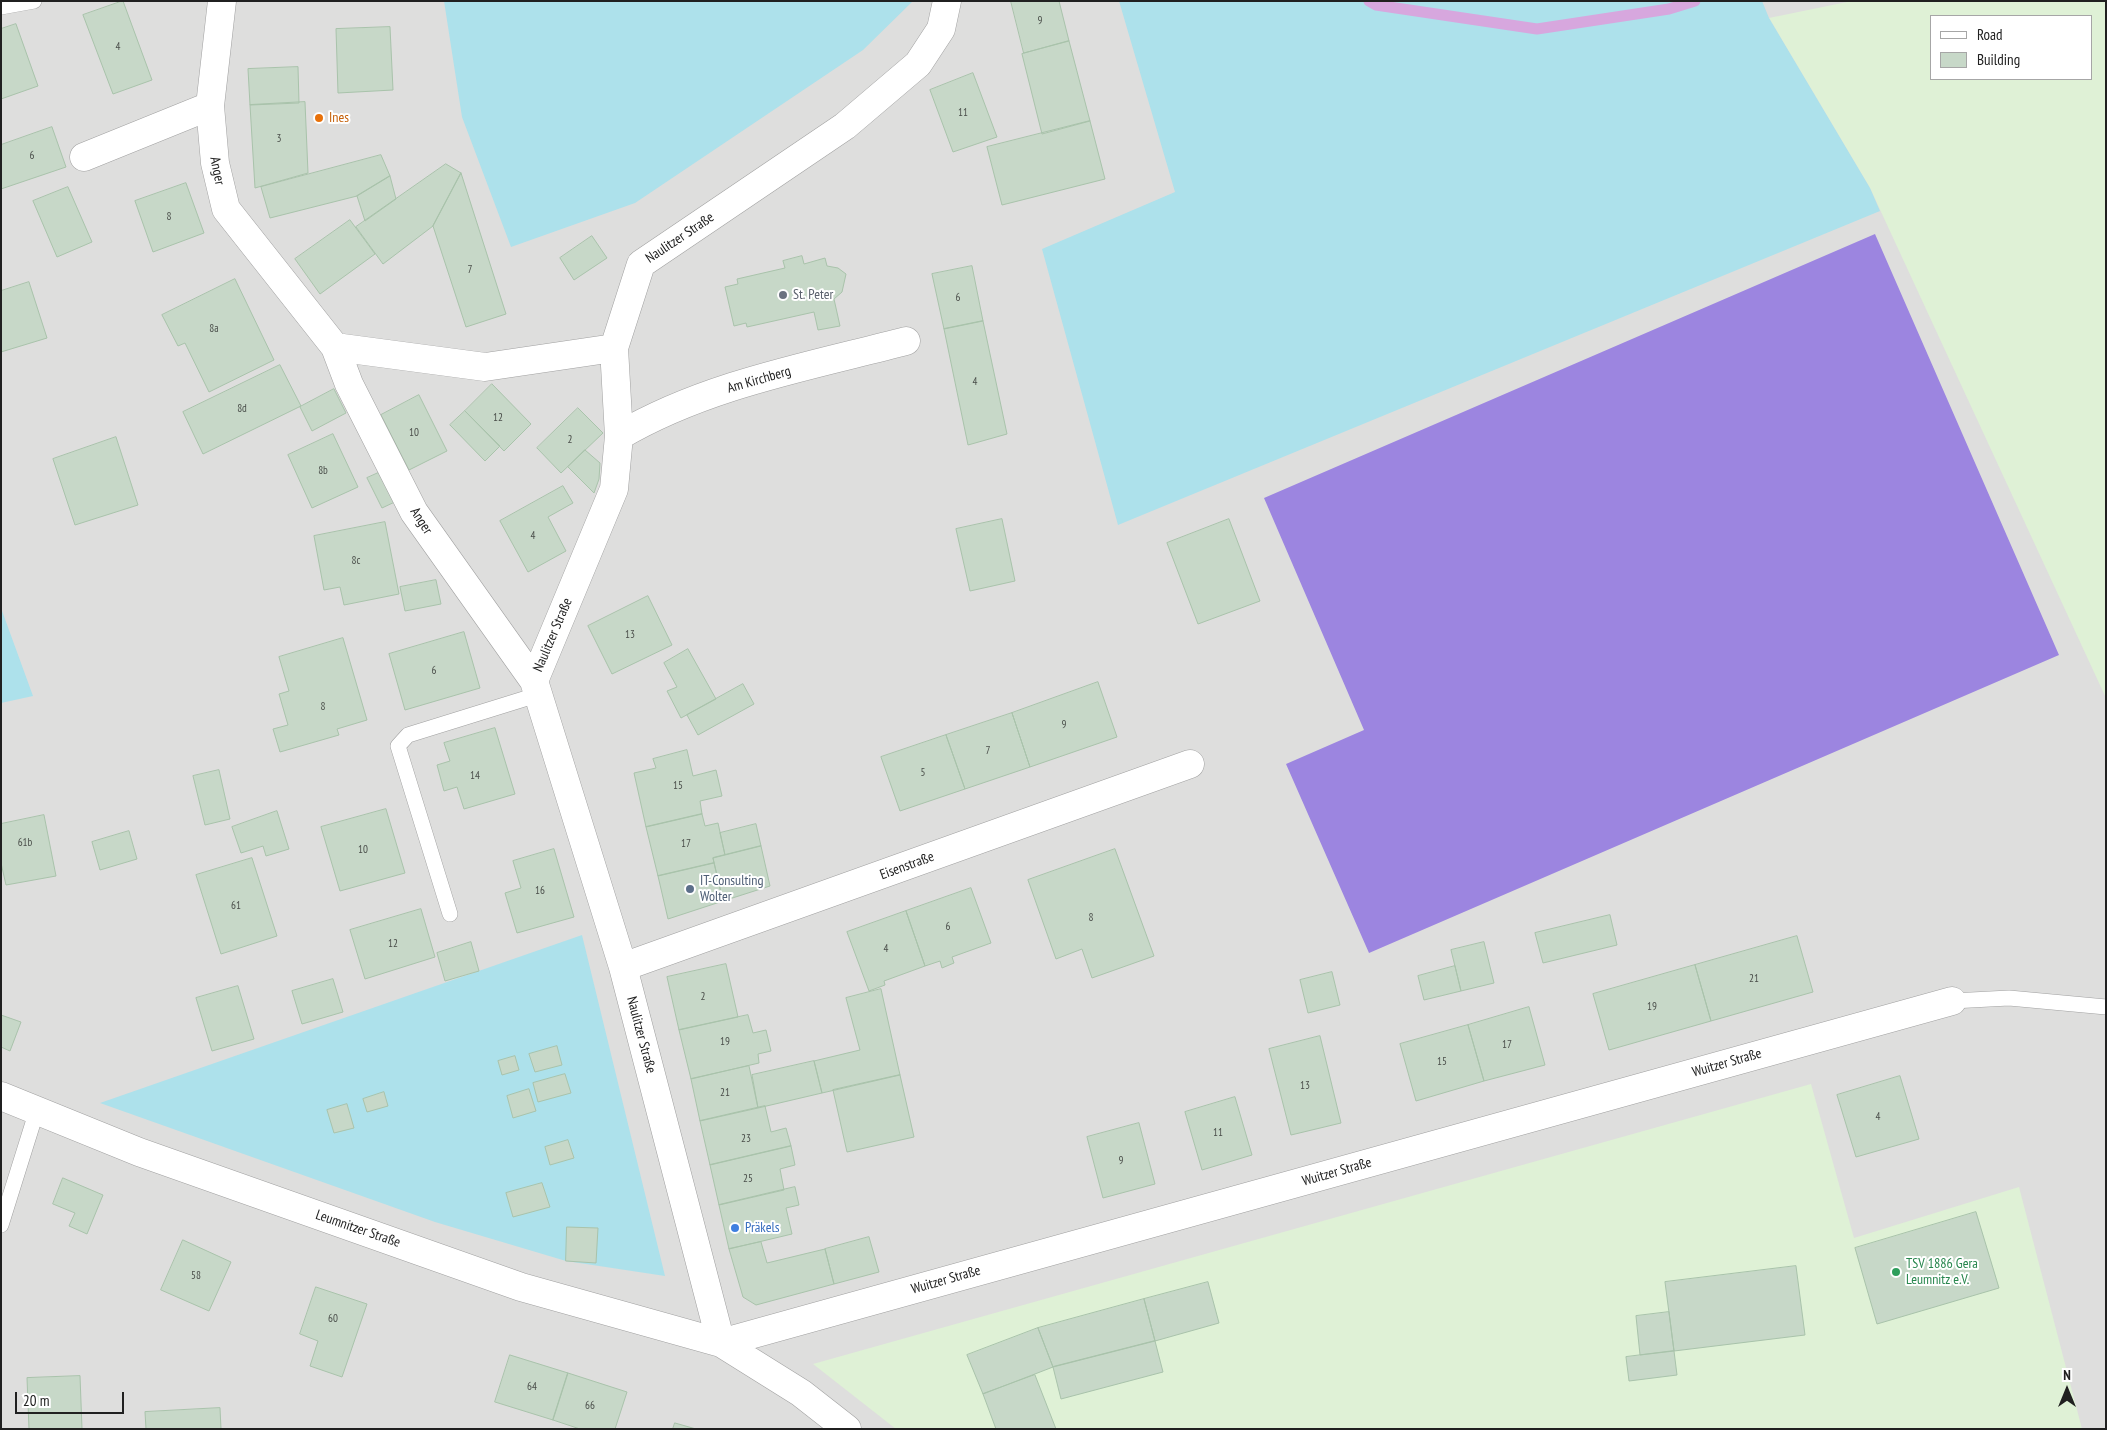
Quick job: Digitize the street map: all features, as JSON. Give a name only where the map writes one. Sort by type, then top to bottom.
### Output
[{"type":"street","name":"Anger","points":[[222,1],[210,106],[215,163],[226,209],[334,347],[349,384],[414,512],[537,688]]},
{"type":"street","name":"Naulitzer Straße","points":[[721,1343],[623,967],[537,688],[614,489],[619,436],[614,348],[641,264],[845,126],[918,64],[942,30],[947,1]]},
{"type":"street","points":[[84,157],[210,106]]},
{"type":"street","name":"Am Kirchberg","points":[[619,436],[634,427],[730,387],[906,341]]},
{"type":"street","points":[[334,347],[485,367],[614,348]]},
{"type":"street","name":"Eisenstraße","points":[[623,967],[1190,764]]},
{"type":"street","name":"Wuitzer Straße","points":[[721,1343],[1952,1001]]},
{"type":"street","name":"Leumnitzer Straße","points":[[1,1096],[139,1152],[522,1287],[721,1343]]},
{"type":"street","points":[[721,1343],[801,1393],[847,1429]]},
{"type":"lane","points":[[1,7],[34,1]]},
{"type":"lane","points":[[450,914],[398,746],[408,735],[537,688]]},
{"type":"lane","points":[[1952,1001],[2010,998],[2106,1007]]},
{"type":"lane","points":[[1,1225],[37,1110]]},
{"type":"shaded area","points":[[1,1],[2106,1],[2106,1429],[1,1429]]},
{"type":"shaded area","points":[[444,1],[913,1],[863,50],[635,203],[511,247],[462,117]]},
{"type":"shaded area","points":[[1119,1],[1762,1],[1769,18],[1870,188],[1880,211],[1118,525],[1042,249],[1175,192]]},
{"type":"shaded area","points":[[1852,1],[2106,1],[2106,698],[1870,188],[1769,18]]},
{"type":"shaded area","points":[[1875,234],[2059,655],[1369,953],[1286,764],[1364,730],[1264,498]]},
{"type":"shaded area","points":[[1,608],[33,696],[1,703]]},
{"type":"shaded area","points":[[582,935],[665,1276],[566,1261],[435,1222],[100,1103]]},
{"type":"shaded area","points":[[1811,1084],[1854,1238],[2019,1187],[2082,1429],[896,1429],[813,1364]]},
{"type":"building","points":[[123,1],[152,80],[113,94],[83,15]]},
{"type":"building","points":[[1011,1],[1059,1],[1069,41],[1024,53]]},
{"type":"building","points":[[16,24],[38,86],[1,99],[1,29]]},
{"type":"building","points":[[390,27],[393,90],[338,93],[336,29]]},
{"type":"building","points":[[1069,41],[1090,121],[1042,134],[1022,54]]},
{"type":"building","points":[[298,67],[299,103],[250,105],[248,69]]},
{"type":"building","points":[[973,73],[997,137],[953,152],[930,90]]},
{"type":"building","points":[[305,102],[308,173],[255,188],[250,105]]},
{"type":"building","points":[[1090,121],[1105,179],[1002,205],[987,147]]},
{"type":"building","points":[[52,127],[66,167],[1,189],[1,145]]},
{"type":"building","points":[[381,155],[390,176],[357,196],[270,218],[261,187]]},
{"type":"building","points":[[446,164],[461,173],[433,226],[383,264],[356,227]]},
{"type":"building","points":[[461,173],[506,314],[466,327],[433,226]]},
{"type":"building","points":[[390,176],[396,199],[365,221],[357,196]]},
{"type":"building","points":[[186,183],[204,233],[153,252],[135,201]]},
{"type":"building","points":[[68,187],[92,242],[57,257],[33,201]]},
{"type":"building","points":[[350,220],[375,254],[320,294],[295,259]]},
{"type":"building","points":[[592,236],[607,258],[574,280],[560,258]]},
{"type":"building","name":"St. Peter","points":[[802,256],[804,264],[825,258],[827,266],[838,268],[846,274],[842,292],[834,299],[840,326],[818,330],[814,312],[747,327],[746,323],[734,326],[725,287],[738,284],[737,279],[785,268],[783,261]]},
{"type":"building","points":[[972,266],[983,321],[944,329],[932,274]]},
{"type":"building","points":[[235,279],[274,360],[209,392],[185,343],[178,346],[162,315]]},
{"type":"building","points":[[29,282],[47,338],[1,352],[1,291]]},
{"type":"building","points":[[983,321],[1007,434],[968,445],[944,329]]},
{"type":"building","points":[[280,365],[301,406],[203,454],[183,412]]},
{"type":"building","points":[[492,384],[531,424],[504,451],[465,411]]},
{"type":"building","points":[[334,389],[346,413],[312,431],[300,407]]},
{"type":"building","points":[[419,395],[447,451],[409,470],[381,415]]},
{"type":"building","points":[[578,408],[603,433],[561,473],[537,448]]},
{"type":"building","points":[[465,411],[500,446],[485,461],[450,425]]},
{"type":"building","points":[[333,434],[358,487],[312,508],[288,455]]},
{"type":"building","points":[[116,437],[138,505],[75,525],[53,459]]},
{"type":"building","points":[[585,450],[600,463],[599,479],[594,493],[568,467]]},
{"type":"building","points":[[385,470],[399,500],[382,508],[367,478]]},
{"type":"building","points":[[563,486],[573,503],[548,517],[566,551],[528,572],[500,521]]},
{"type":"building","points":[[1002,519],[1015,581],[970,591],[956,529]]},
{"type":"building","points":[[1229,519],[1260,601],[1198,624],[1167,543]]},
{"type":"building","points":[[385,522],[399,594],[344,605],[340,587],[324,590],[314,536]]},
{"type":"building","points":[[436,580],[441,604],[405,611],[400,587]]},
{"type":"building","points":[[648,596],[672,645],[612,674],[588,626]]},
{"type":"building","points":[[464,632],[480,688],[405,710],[389,654]]},
{"type":"building","points":[[343,638],[367,720],[337,729],[339,735],[280,752],[273,729],[288,725],[279,694],[289,691],[279,657]]},
{"type":"building","points":[[688,649],[716,699],[681,718],[667,691],[677,687],[664,663]]},
{"type":"building","points":[[1098,682],[1117,737],[1030,767],[1012,713]]},
{"type":"building","points":[[743,684],[754,704],[698,735],[687,715]]},
{"type":"building","points":[[1012,713],[1030,767],[965,789],[946,735]]},
{"type":"building","points":[[495,728],[515,794],[464,809],[457,787],[444,791],[437,765],[450,761],[444,743]]},
{"type":"building","points":[[946,735],[965,789],[900,811],[881,757]]},
{"type":"building","points":[[687,750],[693,776],[716,770],[722,796],[700,801],[702,814],[646,827],[634,773],[656,768],[653,759]]},
{"type":"building","points":[[219,770],[230,819],[205,825],[193,776]]},
{"type":"building","points":[[386,809],[405,873],[340,891],[321,827]]},
{"type":"building","points":[[277,811],[289,849],[266,856],[263,846],[241,853],[232,827]]},
{"type":"building","points":[[702,814],[705,826],[718,823],[725,855],[713,858],[714,863],[658,876],[646,827]]},
{"type":"building","points":[[44,815],[56,876],[6,885],[1,863],[1,824]]},
{"type":"building","points":[[756,824],[761,846],[725,855],[720,833]]},
{"type":"building","points":[[129,831],[137,859],[100,870],[92,842]]},
{"type":"building","points":[[761,846],[770,886],[723,901],[713,858]]},
{"type":"building","points":[[554,849],[574,917],[517,933],[505,893],[521,888],[513,861]]},
{"type":"building","points":[[1115,849],[1154,956],[1092,978],[1082,949],[1056,959],[1028,880]]},
{"type":"building","points":[[252,858],[277,936],[221,954],[196,875]]},
{"type":"building","name":"IT-Consulting Wolter","points":[[714,863],[723,901],[668,919],[658,876]]},
{"type":"building","points":[[971,888],[991,943],[952,957],[954,963],[942,968],[940,961],[925,966],[906,911]]},
{"type":"building","points":[[421,909],[435,957],[365,979],[350,930]]},
{"type":"building","points":[[906,911],[925,966],[884,981],[885,985],[869,991],[847,932]]},
{"type":"building","points":[[1610,915],[1617,945],[1543,963],[1535,933]]},
{"type":"building","points":[[1797,936],[1813,992],[1711,1021],[1695,965]]},
{"type":"building","points":[[471,942],[479,971],[445,981],[437,953]]},
{"type":"building","points":[[1484,942],[1494,983],[1461,991],[1451,950]]},
{"type":"building","points":[[726,964],[738,1017],[679,1030],[667,977]]},
{"type":"building","points":[[1695,965],[1711,1021],[1609,1050],[1593,994]]},
{"type":"building","points":[[1455,966],[1461,991],[1424,1000],[1418,976]]},
{"type":"building","points":[[1332,972],[1340,1005],[1308,1013],[1300,980]]},
{"type":"building","points":[[333,979],[343,1012],[302,1024],[292,991]]},
{"type":"building","points":[[238,986],[254,1039],[212,1051],[196,998]]},
{"type":"building","points":[[881,989],[900,1075],[822,1093],[814,1061],[860,1050],[846,998]]},
{"type":"building","points":[[1529,1007],[1545,1065],[1484,1081],[1468,1025]]},
{"type":"building","points":[[1,1015],[21,1022],[10,1051],[1,1047]]},
{"type":"building","points":[[748,1015],[753,1033],[766,1030],[771,1051],[758,1054],[759,1063],[691,1079],[679,1030]]},
{"type":"building","points":[[1468,1025],[1484,1081],[1416,1101],[1400,1044]]},
{"type":"building","points":[[1320,1036],[1341,1123],[1291,1135],[1269,1049]]},
{"type":"building","points":[[557,1046],[562,1065],[535,1072],[529,1054]]},
{"type":"building","points":[[515,1056],[519,1070],[502,1075],[498,1061]]},
{"type":"building","points":[[814,1061],[822,1093],[758,1108],[752,1075]]},
{"type":"building","points":[[749,1066],[758,1108],[700,1121],[691,1079]]},
{"type":"building","points":[[565,1074],[571,1093],[538,1102],[533,1083]]},
{"type":"building","points":[[900,1075],[914,1137],[847,1152],[833,1090]]},
{"type":"building","points":[[1900,1076],[1919,1139],[1856,1157],[1837,1095]]},
{"type":"building","points":[[529,1089],[536,1111],[513,1118],[507,1096]]},
{"type":"building","points":[[384,1092],[388,1106],[367,1112],[363,1099]]},
{"type":"building","points":[[1235,1097],[1252,1155],[1202,1170],[1185,1112]]},
{"type":"building","points":[[347,1104],[354,1128],[334,1133],[327,1110]]},
{"type":"building","points":[[765,1106],[771,1132],[786,1128],[791,1146],[710,1165],[700,1121]]},
{"type":"building","points":[[1139,1123],[1155,1184],[1103,1198],[1087,1137]]},
{"type":"building","points":[[568,1140],[574,1158],[550,1165],[545,1147]]},
{"type":"building","points":[[791,1146],[795,1165],[780,1169],[784,1190],[719,1205],[710,1165]]},
{"type":"building","points":[[63,1178],[103,1195],[87,1234],[69,1226],[75,1213],[53,1204]]},
{"type":"building","points":[[542,1183],[550,1207],[513,1217],[506,1193]]},
{"type":"building","points":[[795,1187],[799,1205],[786,1208],[792,1234],[729,1249],[719,1205]]},
{"type":"building","points":[[1976,1212],[1999,1288],[1877,1324],[1855,1248]]},
{"type":"building","points":[[567,1227],[598,1228],[596,1263],[566,1261]]},
{"type":"building","points":[[869,1237],[879,1272],[834,1284],[825,1249]]},
{"type":"building","points":[[183,1240],[231,1262],[209,1311],[161,1290]]},
{"type":"building","points":[[761,1242],[767,1263],[825,1249],[834,1284],[756,1305],[743,1297],[729,1249]]},
{"type":"building","points":[[1796,1266],[1805,1335],[1674,1351],[1665,1282]]},
{"type":"building","points":[[1208,1282],[1219,1323],[1155,1341],[1144,1299]]},
{"type":"building","points":[[316,1287],[367,1304],[342,1377],[310,1366],[318,1341],[300,1334]]},
{"type":"building","points":[[1144,1299],[1155,1341],[1053,1367],[1038,1328]]},
{"type":"building","points":[[1669,1312],[1674,1351],[1640,1355],[1636,1316]]},
{"type":"building","points":[[1038,1328],[1053,1367],[983,1394],[967,1355]]},
{"type":"building","points":[[1155,1341],[1163,1372],[1061,1399],[1053,1367]]},
{"type":"building","points":[[1674,1351],[1677,1375],[1629,1381],[1626,1357]]},
{"type":"building","points":[[510,1355],[568,1373],[553,1420],[495,1402]]},
{"type":"building","points":[[568,1373],[627,1392],[615,1429],[580,1429],[553,1420]]},
{"type":"building","points":[[1035,1375],[1056,1429],[996,1429],[983,1394]]},
{"type":"building","points":[[80,1376],[82,1429],[29,1429],[27,1378]]},
{"type":"building","points":[[220,1408],[221,1429],[146,1429],[145,1412]]},
{"type":"building","points":[[675,1423],[696,1429],[673,1429]]},
{"type":"waterway","points":[[1369,1],[1376,5],[1537,29],[1669,9],[1695,1]]},
{"type":"place","name":"Ines","points":[[319,118]]},
{"type":"place","name":"St. Peter","points":[[783,295]]},
{"type":"place","name":"IT-Consulting Wolter","points":[[690,889]]},
{"type":"place","name":"Präkels","points":[[735,1228]]},
{"type":"place","name":"TSV 1886 Gera Leumnitz e.V.","points":[[1896,1272]]}]
